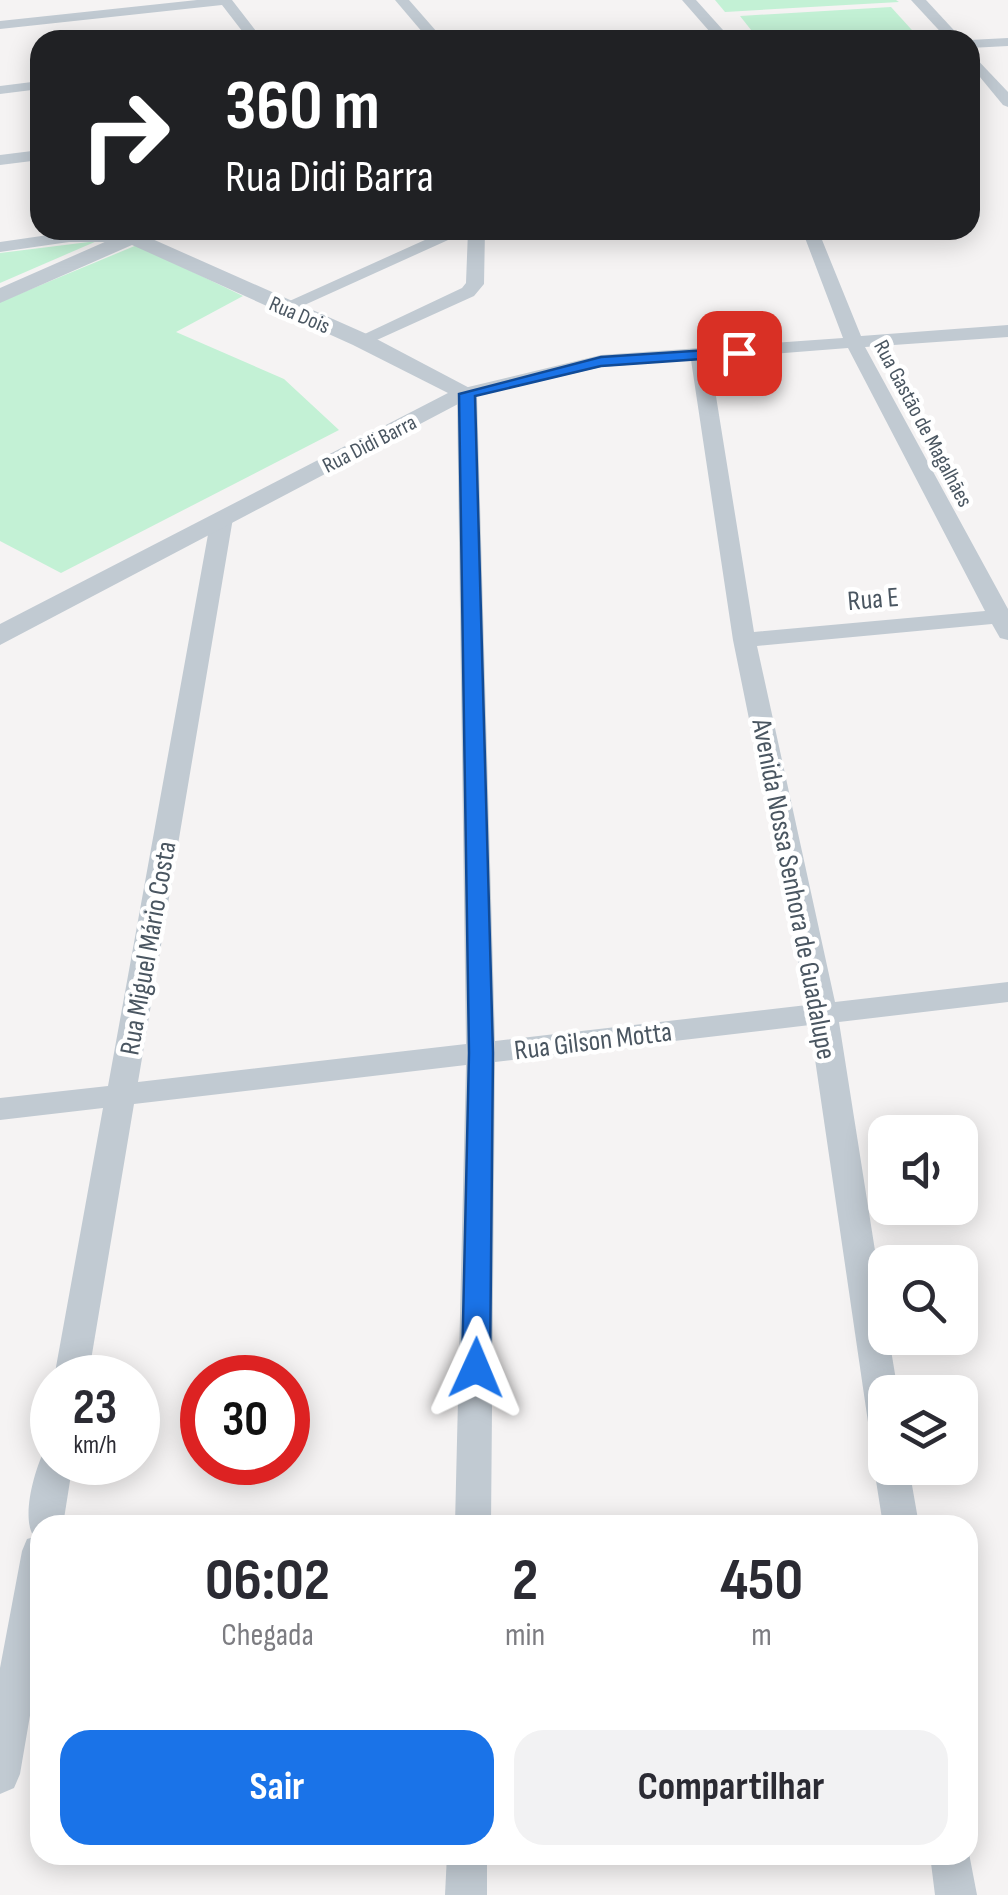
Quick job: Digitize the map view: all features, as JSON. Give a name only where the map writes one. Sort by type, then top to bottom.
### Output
[{"type":"street","points":[[402,0],[428,30]]},
{"type":"street","points":[[690,0],[716,30]]},
{"type":"street","points":[[918,0],[946,30]]},
{"type":"street","points":[[0,25],[226,1],[248,30]]},
{"type":"street","points":[[980,43],[1008,42]]},
{"type":"street","points":[[980,68],[1008,102]]},
{"type":"street","points":[[0,90],[30,86]]},
{"type":"street","points":[[0,160],[30,156]]},
{"type":"street","points":[[0,247],[48,240]]},
{"type":"street","points":[[0,296],[125,240]]},
{"type":"street","name":"Rua Dois","points":[[154,240],[283,308],[361,340],[466,394]]},
{"type":"street","points":[[283,308],[438,240]]},
{"type":"street","points":[[361,340],[468,292],[475,284],[477,240]]},
{"type":"street","name":"Rua Gastão de Magalhães","points":[[814,240],[854,343],[1005,622]]},
{"type":"street","name":"Rua Didi Barra","points":[[0,636],[466,394],[601,361],[1008,332]]},
{"type":"street","name":"Avenida Nossa Senhora de Guadalupe","points":[[700,356],[744,640],[823,1014],[878,1375]]},
{"type":"street","points":[[466,394],[481,1053],[473,1515]]},
{"type":"street","name":"Rua Miguel Mário Costa","points":[[75,1355],[222,518]]},
{"type":"street","name":"Rua E","points":[[744,640],[1005,622]]},
{"type":"street","name":"Rua Gilson Motta","points":[[0,1109],[1008,992]]},
{"type":"street","points":[[46,1515],[52,1485]]},
{"type":"street","points":[[894,1485],[899,1515]]},
{"type":"street","points":[[0,1774],[30,1607]]},
{"type":"street","points":[[466,1895],[467,1865]]},
{"type":"street","points":[[952,1865],[956,1895]]},
{"type":"green space","points":[[715,0],[896,0],[899,2],[725,12]]},
{"type":"green space","points":[[891,7],[912,30],[751,30],[740,16]]},
{"type":"green space","points":[[97,241],[0,283],[0,253]]},
{"type":"green space","points":[[137,245],[243,296],[176,332],[284,379],[339,430],[61,573],[0,541],[0,302]]},
{"type":"route","points":[[476,1368],[481,1053],[466,394],[601,361],[739,353]]}]
